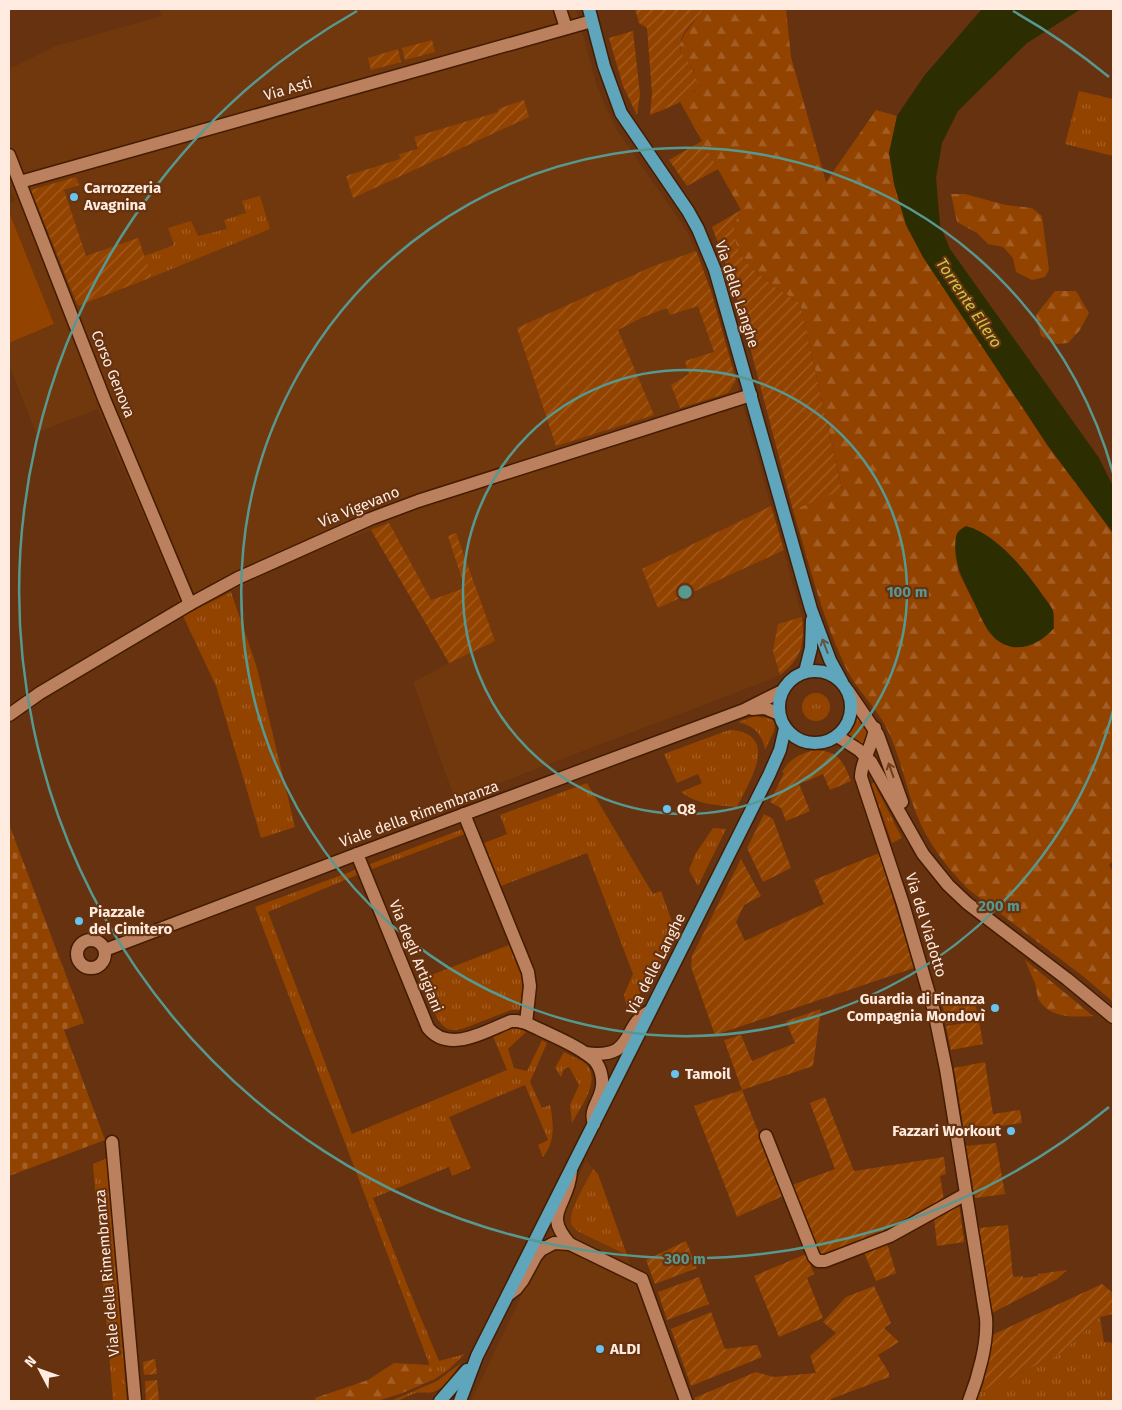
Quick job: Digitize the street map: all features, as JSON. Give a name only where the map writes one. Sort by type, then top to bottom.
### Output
[{"type":"main road","name":"Via delle Langhe","points":[[590,15],[610,85],[621,113],[688,211],[698,229],[715,270],[811,609],[830,660],[845,687],[851,703],[850,715],[845,727],[837,736]]},
{"type":"main road","name":"Via delle Langhe","points":[[805,672],[811,648],[811,609]]},
{"type":"main road","points":[[837,736],[824,742],[809,743],[796,738],[785,728],[779,714],[778,705],[782,691],[789,681],[805,672],[815,670],[825,672],[834,676],[845,687]]},
{"type":"main road","name":"Via delle Langhe","points":[[460,1401],[477,1356],[506,1297],[769,774],[780,750],[785,728]]},
{"type":"main road","name":"Via delle Langhe","points":[[769,774],[789,749],[803,741]]},
{"type":"main road","name":"Via delle Langhe","points":[[440,1401],[462,1377],[477,1356]]},
{"type":"street","points":[[560,9],[566,28]]},
{"type":"street","name":"Via Asti","points":[[20,182],[566,28],[590,15]]},
{"type":"street","name":"Corso Genova","points":[[9,155],[105,401],[190,604]]},
{"type":"street","name":"Via Vigevano","points":[[9,715],[40,693],[190,604],[264,565],[400,507],[751,395]]},
{"type":"street","points":[[845,687],[874,728],[881,742],[912,833]]},
{"type":"street","points":[[744,710],[782,691]]},
{"type":"street","points":[[744,710],[765,708],[779,714]]},
{"type":"street","name":"Viale della Rimembranza","points":[[105,950],[744,710]]},
{"type":"street","name":"Via del Viadotto","points":[[874,728],[872,742],[861,770],[863,784],[890,863],[934,1010],[946,1069],[986,1324],[977,1374],[968,1401]]},
{"type":"street","points":[[837,736],[866,756],[876,769],[931,864],[958,895],[1113,1017]]},
{"type":"street","points":[[464,814],[528,972],[530,986],[526,1023]]},
{"type":"street","name":"Via degli Artigiani","points":[[357,854],[431,1032],[440,1038],[452,1041],[460,1040],[517,1020],[584,1052],[594,1060],[602,1079],[601,1092],[592,1112],[594,1124]]},
{"type":"street","name":"Via degli Artigiani","points":[[584,1052],[604,1054],[618,1049],[628,1039],[639,1019],[650,1011]]},
{"type":"street","points":[[766,1136],[814,1257],[818,1262],[890,1236],[966,1194]]},
{"type":"street","name":"Viale della Rimembranza","points":[[112,1142],[135,1401]]},
{"type":"street","name":"Via delle Langhe","points":[[570,1244],[560,1233],[556,1221],[557,1214],[568,1190],[572,1167]]},
{"type":"street","name":"Via delle Langhe","points":[[506,1297],[523,1280],[541,1250],[554,1243],[570,1244]]},
{"type":"street","points":[[570,1244],[643,1280],[686,1401]]},
{"type":"shaded area","points":[[159,9],[576,9],[597,86],[610,116],[617,130],[687,231],[702,264],[801,613],[803,637],[801,648],[797,658],[790,667],[780,675],[769,680],[455,800],[413,682],[449,663],[371,530],[296,559],[183,616],[174,588],[98,409],[36,433],[9,365],[9,343],[54,324],[9,212],[9,204],[15,200],[9,186],[9,69],[55,46],[161,16]]},
{"type":"shaded area","points":[[586,1160],[598,1174],[679,1401],[471,1401]]},
{"type":"green space","points":[[635,9],[703,9],[686,30],[680,44],[682,53],[696,76],[696,88],[679,103],[650,115],[652,94],[647,28],[639,23]]},
{"type":"green space","points":[[703,9],[786,9],[791,57],[826,182],[876,110],[897,116],[889,153],[906,225],[923,257],[1048,446],[1113,533],[1113,861],[1109,865],[1113,871],[1112,1001],[1084,977],[969,890],[945,864],[921,824],[886,727],[850,676],[837,649],[816,590],[793,510],[842,489],[800,303],[757,273],[747,263],[735,241],[734,228],[741,210],[680,102],[695,91],[694,71],[681,54],[680,44],[684,35]],"holes":[[[956,537],[1014,559],[1053,610],[996,640],[988,631],[958,571]]]},
{"type":"green space","points":[[633,31],[640,94],[637,115],[623,86],[609,38]]},
{"type":"green space","points":[[432,40],[435,52],[405,60],[402,48]]},
{"type":"green space","points":[[398,49],[401,62],[371,70],[368,58]]},
{"type":"green space","points":[[1079,91],[1113,99],[1113,156],[1065,144]]},
{"type":"green space","points":[[524,100],[529,117],[353,198],[346,176],[400,159],[399,154],[418,149],[414,137],[498,112],[498,109]]},
{"type":"green space","points":[[702,141],[718,169],[687,186],[669,160]]},
{"type":"green space","points":[[76,177],[79,185],[64,190],[86,256],[138,238],[152,277],[78,306],[31,190]]},
{"type":"green space","points":[[951,194],[965,194],[1006,205],[1032,208],[1042,216],[1049,270],[1045,277],[1032,280],[1016,272],[1013,258],[1003,247],[988,244],[977,233],[957,222]]},
{"type":"green space","points":[[260,196],[270,229],[152,277],[144,256],[174,245],[168,228],[191,221],[198,236],[227,229],[224,220],[246,213],[242,201]]},
{"type":"green space","points":[[741,210],[734,228],[735,241],[740,252],[757,273],[800,303],[842,490],[793,510],[733,283],[712,227]]},
{"type":"green space","points":[[9,212],[54,324],[9,343]]},
{"type":"green space","points":[[696,251],[711,291],[736,380],[728,393],[680,408],[671,385],[689,374],[685,361],[714,352],[698,306],[670,315],[667,308],[641,318],[618,330],[654,415],[556,446],[517,328],[651,267]]},
{"type":"green space","points":[[1055,291],[1076,291],[1089,313],[1080,330],[1068,343],[1057,344],[1041,336],[1036,315]]},
{"type":"green space","points":[[771,506],[784,550],[658,608],[642,569]]},
{"type":"green space","points":[[389,523],[431,600],[465,588],[448,536],[456,533],[495,641],[449,663],[371,530]]},
{"type":"green space","points":[[231,592],[257,668],[295,827],[261,838],[216,686],[183,616]]},
{"type":"green space","points":[[802,617],[803,635],[800,649],[793,662],[780,675],[773,651],[778,624]]},
{"type":"green space","points":[[816,693],[826,697],[830,707],[826,717],[816,721],[806,717],[802,707],[806,697]]},
{"type":"green space","points":[[857,715],[869,730],[864,746],[847,734]]},
{"type":"green space","points":[[755,716],[771,719],[775,723],[774,731],[765,750],[762,739],[756,731],[738,722]]},
{"type":"green space","points":[[732,730],[747,734],[755,741],[758,750],[753,774],[737,807],[701,802],[681,792],[702,783],[698,774],[677,783],[664,754]]},
{"type":"green space","points":[[815,750],[830,752],[839,758],[851,781],[830,790],[823,774],[799,784],[810,811],[786,821],[781,808],[770,802],[784,773],[782,772],[796,757]]},
{"type":"green space","points":[[587,783],[653,894],[661,891],[676,933],[652,979],[628,1011],[624,995],[633,974],[587,853],[501,886],[484,843],[507,834],[500,815]]},
{"type":"green space","points":[[874,783],[902,838],[892,843],[871,784]]},
{"type":"green space","points":[[764,814],[773,819],[791,868],[763,882],[747,848]]},
{"type":"green space","points":[[9,824],[84,1023],[64,1030],[105,1140],[9,1176]]},
{"type":"green space","points":[[713,828],[726,829],[698,886],[689,870],[696,853]]},
{"type":"green space","points":[[463,829],[465,834],[372,869],[370,864]]},
{"type":"green space","points":[[879,853],[914,968],[715,1035],[691,967],[692,956],[741,859],[761,896],[744,905],[736,922],[745,941],[824,904],[814,880]]},
{"type":"green space","points":[[355,870],[357,875],[268,912],[352,1134],[507,1070],[492,1034],[513,1028],[526,1032],[508,1049],[514,1068],[527,1071],[542,1040],[547,1043],[530,1082],[542,1108],[550,1105],[553,1126],[552,1139],[543,1157],[538,1145],[548,1140],[525,1085],[449,1117],[471,1168],[452,1176],[449,1167],[373,1198],[439,1361],[465,1354],[435,1379],[255,907]]},
{"type":"green space","points":[[509,945],[523,980],[520,1010],[511,1010],[462,1029],[452,1030],[442,1025],[428,998],[421,979]]},
{"type":"green space","points":[[1025,960],[1093,1016],[1063,1016],[1050,1011],[1038,998],[1035,983]]},
{"type":"green space","points":[[975,1000],[978,1019],[946,1024],[943,1006]]},
{"type":"green space","points":[[821,1009],[813,1066],[742,1090],[724,1040],[741,1035],[752,1061],[795,1043],[786,1021]]},
{"type":"green space","points":[[979,1021],[983,1044],[951,1050],[946,1026]]},
{"type":"green space","points":[[564,1052],[586,1064],[592,1078],[588,1094],[572,1123],[570,1105],[579,1085],[569,1067],[564,1069],[561,1077],[555,1068]]},
{"type":"green space","points":[[985,1062],[993,1114],[1020,1110],[1022,1123],[964,1131],[954,1068]]},
{"type":"green space","points":[[742,1090],[783,1196],[737,1217],[694,1106]]},
{"type":"green space","points":[[825,1097],[854,1171],[944,1157],[946,1174],[940,1176],[944,1200],[890,1232],[822,1258],[792,1185],[835,1169],[810,1103]]},
{"type":"green space","points":[[996,1143],[1005,1194],[975,1198],[966,1146]]},
{"type":"green space","points":[[107,1158],[127,1401],[113,1401],[93,1164]]},
{"type":"green space","points":[[593,1169],[598,1174],[627,1255],[579,1232],[571,1223],[576,1203]]},
{"type":"green space","points":[[959,1203],[964,1242],[937,1246],[934,1218]]},
{"type":"green space","points":[[1008,1225],[1013,1277],[1023,1276],[1023,1278],[1067,1270],[1057,1279],[992,1313],[979,1228]]},
{"type":"green space","points":[[686,1241],[697,1268],[655,1284],[646,1260]]},
{"type":"green space","points":[[887,1243],[896,1273],[876,1281],[864,1252]]},
{"type":"green space","points":[[806,1254],[814,1274],[807,1278],[823,1318],[779,1337],[754,1276]]},
{"type":"green space","points":[[699,1277],[709,1304],[667,1320],[658,1292]]},
{"type":"green space","points":[[1102,1284],[1113,1293],[1113,1314],[1100,1317],[1060,1354],[980,1392],[992,1335]]},
{"type":"green space","points":[[874,1286],[891,1323],[884,1328],[899,1342],[878,1355],[889,1373],[889,1377],[831,1399],[832,1401],[696,1401],[694,1398],[756,1372],[774,1377],[816,1373],[810,1356],[836,1333],[823,1322],[846,1297]]},
{"type":"green space","points":[[711,1312],[725,1349],[757,1345],[762,1357],[691,1386],[671,1329]]},
{"type":"green space","points":[[1100,1317],[1104,1342],[1113,1343],[1113,1401],[977,1401],[980,1392],[1060,1354]]},
{"type":"green space","points":[[155,1359],[157,1374],[144,1375],[143,1362]]},
{"type":"green space","points":[[394,1363],[430,1365],[435,1379],[400,1394],[377,1401],[316,1401],[315,1398],[368,1380]]},
{"type":"green space","points":[[461,1363],[449,1380],[437,1390],[431,1393],[416,1393],[400,1400],[391,1401],[437,1381]]},
{"type":"green space","points":[[157,1380],[159,1401],[146,1401],[145,1381]]},
{"type":"water","name":"Torrente Ellero","points":[[982,9],[1081,9],[1027,43],[958,111],[942,143],[936,178],[940,225],[950,249],[1099,458],[1113,486],[1113,533],[1048,446],[923,257],[906,225],[894,184],[889,153],[897,116],[924,76]]},
{"type":"water","points":[[966,526],[978,530],[1000,545],[1019,565],[1050,605],[1053,613],[1054,628],[1039,641],[1021,647],[1004,644],[996,639],[982,620],[957,562],[955,545],[957,535]]},
{"type":"place","name":"Carrozzeria Avagnina","points":[[74,197]]},
{"type":"place","name":"Q8","points":[[667,809]]},
{"type":"place","name":"Piazzale del Cimitero","points":[[79,921]]},
{"type":"place","name":"Guardia di Finanza Compagnia Mondovì","points":[[995,1008]]},
{"type":"place","name":"Tamoil","points":[[675,1074]]},
{"type":"place","name":"Fazzari Workout","points":[[1011,1131]]},
{"type":"place","name":"ALDI","points":[[600,1349]]}]
